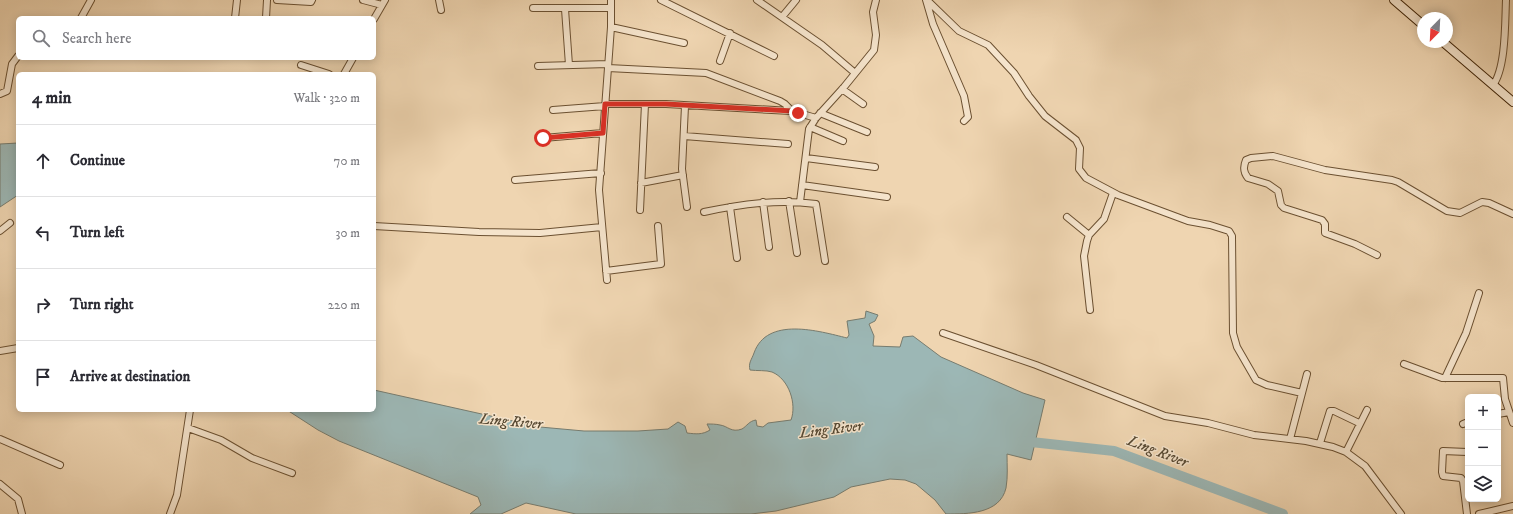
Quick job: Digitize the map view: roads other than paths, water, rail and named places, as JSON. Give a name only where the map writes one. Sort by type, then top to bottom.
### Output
[{"type":"main road","points":[[1394,0],[1417,20]]},
{"type":"main road","points":[[1450,48],[1513,102]]},
{"type":"street","points":[[82,16],[91,0]]},
{"type":"street","points":[[235,16],[237,0]]},
{"type":"street","points":[[266,16],[267,0]]},
{"type":"street","points":[[277,0],[311,2],[312,0]]},
{"type":"street","points":[[363,0],[383,2],[376,16]]},
{"type":"street","points":[[439,0],[441,10]]},
{"type":"street","points":[[607,280],[599,190],[611,27],[611,0]]},
{"type":"street","points":[[661,0],[774,56]]},
{"type":"street","points":[[757,0],[844,61],[855,73]]},
{"type":"street","points":[[782,17],[796,0]]},
{"type":"street","points":[[800,202],[810,127],[818,115],[842,90],[873,52],[876,46],[872,16],[876,0]]},
{"type":"street","points":[[927,0],[933,24],[964,96],[968,117],[964,121]]},
{"type":"street","points":[[927,0],[959,31],[988,45],[1014,73],[1029,96],[1045,116],[1072,135],[1080,144],[1079,169],[1086,178],[1113,193],[1188,221],[1210,225],[1229,231],[1232,236],[1233,333],[1237,347],[1256,380],[1267,385],[1302,393]]},
{"type":"street","points":[[1493,85],[1498,78],[1501,67],[1506,0]]},
{"type":"street","points":[[534,8],[611,8]]},
{"type":"street","points":[[565,9],[569,65]]},
{"type":"street","points":[[611,27],[684,43]]},
{"type":"street","points":[[720,61],[730,33]]},
{"type":"street","points":[[0,94],[7,90],[12,64],[16,59]]},
{"type":"street","points":[[345,72],[352,60]]},
{"type":"street","points":[[302,65],[323,72]]},
{"type":"street","points":[[538,66],[608,66],[706,73],[780,101],[792,111]]},
{"type":"street","points":[[842,90],[863,104]]},
{"type":"street","points":[[640,210],[645,104]]},
{"type":"street","points":[[553,110],[605,105],[645,104],[792,111],[818,115],[867,132]]},
{"type":"street","points":[[685,106],[683,175],[687,207]]},
{"type":"street","points":[[810,127],[843,141]]},
{"type":"street","points":[[543,138],[603,133]]},
{"type":"street","points":[[684,136],[788,144]]},
{"type":"street","points":[[1377,255],[1325,232],[1325,224],[1322,220],[1281,206],[1278,190],[1272,185],[1248,178],[1245,175],[1244,168],[1246,160],[1251,158],[1273,156],[1325,170],[1392,180],[1398,182],[1447,211],[1460,213],[1465,212],[1482,202],[1489,203],[1513,214]]},
{"type":"street","points":[[806,158],[875,167]]},
{"type":"street","points":[[515,180],[601,173]]},
{"type":"street","points":[[641,183],[683,175]]},
{"type":"street","points":[[802,185],[887,198]]},
{"type":"street","points":[[1090,310],[1084,256],[1089,235],[1104,220],[1113,193]]},
{"type":"street","points":[[789,201],[797,253]]},
{"type":"street","points":[[704,212],[763,202],[789,201],[816,204],[825,261]]},
{"type":"street","points":[[763,202],[769,247]]},
{"type":"street","points":[[730,207],[737,258]]},
{"type":"street","points":[[1067,216],[1089,235]]},
{"type":"street","points":[[0,231],[10,223]]},
{"type":"street","points":[[376,226],[479,232],[540,233],[602,227]]},
{"type":"street","points":[[606,271],[661,264],[663,262],[658,226]]},
{"type":"street","points":[[1445,378],[1466,333],[1479,293]]},
{"type":"street","points":[[943,333],[1036,365],[1165,416],[1208,423],[1254,434],[1320,444],[1346,452],[1370,471],[1401,514]]},
{"type":"street","points":[[0,351],[16,348]]},
{"type":"street","points":[[1404,364],[1445,378],[1503,378],[1505,399],[1513,423]]},
{"type":"street","points":[[1290,439],[1307,374]]},
{"type":"street","points":[[1346,452],[1367,410]]},
{"type":"street","points":[[1320,444],[1330,411],[1334,411],[1360,423]]},
{"type":"street","points":[[170,514],[177,495],[190,412]]},
{"type":"street","points":[[1501,413],[1509,412]]},
{"type":"street","points":[[188,428],[221,440],[252,458],[292,473]]},
{"type":"street","points":[[0,440],[60,465]]},
{"type":"street","points":[[1465,452],[1443,451],[1442,472],[1443,476],[1461,478],[1463,481],[1467,514]]},
{"type":"street","points":[[0,484],[18,499],[22,514]]},
{"type":"street","points":[[1479,514],[1513,506]]},
{"type":"water","points":[[16,143],[16,196],[0,207],[0,144]]},
{"type":"water","points":[[866,311],[878,315],[875,321],[869,324],[874,336],[873,346],[900,347],[903,337],[913,336],[941,357],[1023,393],[1045,400],[1031,460],[1007,454],[1006,488],[1003,497],[990,508],[973,513],[946,514],[935,500],[916,484],[905,480],[890,479],[851,487],[834,497],[776,511],[751,514],[576,514],[526,503],[501,514],[470,514],[481,505],[478,497],[339,441],[318,430],[290,412],[376,412],[376,390],[540,427],[584,431],[638,431],[668,429],[678,422],[685,426],[687,433],[699,434],[710,430],[707,424],[738,430],[756,420],[757,426],[763,427],[768,423],[791,420],[793,407],[787,386],[778,375],[770,371],[750,370],[750,361],[761,341],[770,334],[782,330],[795,329],[822,332],[847,338],[849,335],[847,321],[865,318]]},
{"type":"waterway","name":"Ling River","points":[[1022,441],[1114,451],[1283,514]]}]
